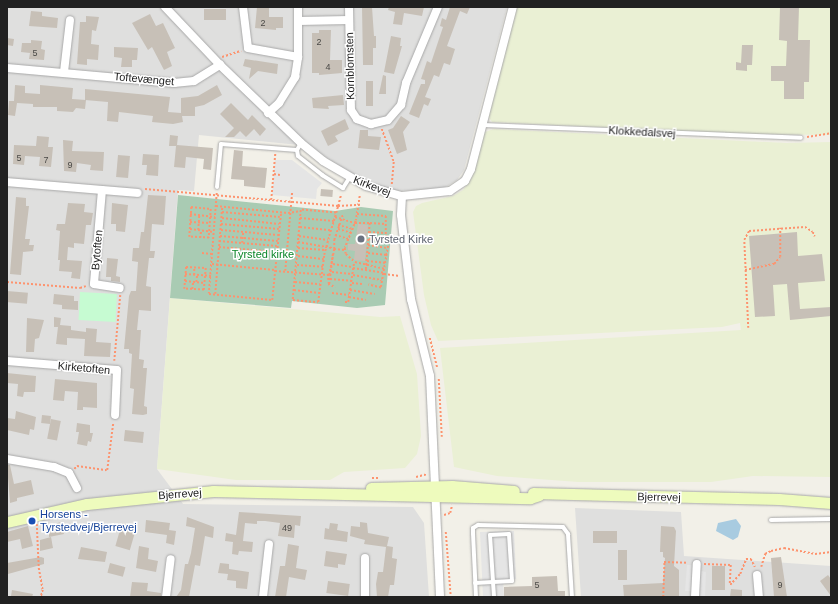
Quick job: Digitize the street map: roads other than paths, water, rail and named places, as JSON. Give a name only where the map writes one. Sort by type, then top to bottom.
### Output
[{"type":"street","name":"Kirkevej","points":[[164,7],[268,113],[299,147],[350,177],[391,195],[402,196],[401,216],[411,299],[430,376],[432,489],[441,574]]},
{"type":"street","points":[[243,7],[248,48],[298,57]]},
{"type":"street","points":[[268,113],[289,91],[295,77],[298,57],[298,7]]},
{"type":"street","name":"Kornblomsten","points":[[349,7],[351,110],[361,122],[380,123],[388,120],[401,105],[406,83],[438,7]]},
{"type":"street","points":[[402,196],[438,193],[458,187],[465,181],[471,169],[513,7]]},
{"type":"street","points":[[64,72],[70,20]]},
{"type":"street","name":"Kornblomsten","points":[[298,20],[349,20]]},
{"type":"street","name":"Toftevænget","points":[[7,68],[174,83],[194,81],[218,63]]},
{"type":"street","points":[[7,182],[138,193]]},
{"type":"street","name":"Bytoften","points":[[102,190],[94,284],[120,288]]},
{"type":"street","name":"Kirketoften","points":[[7,361],[117,370],[115,415]]},
{"type":"street","points":[[7,459],[54,466],[69,474],[77,488]]},
{"type":"street","name":"Bjerrevej","points":[[7,522],[36,514],[87,504],[155,495],[213,491],[355,492],[368,495],[432,489],[488,488],[539,495],[779,498],[831,495]]},
{"type":"street","name":"Bjerrevej","points":[[779,498],[831,503]]},
{"type":"street","points":[[263,597],[269,544]]},
{"type":"street","points":[[365,558],[365,597]]},
{"type":"street","points":[[166,597],[171,559]]},
{"type":"street","points":[[695,597],[697,564]]},
{"type":"street","points":[[758,572],[760,597]]},
{"type":"street","points":[[440,597],[441,574]]},
{"type":"street","points":[[441,574],[445,597]]},
{"type":"lane","name":"Klokkedalsvej","points":[[482,125],[801,138]]},
{"type":"lane","points":[[218,187],[221,144],[275,148],[299,147],[298,156],[343,188],[350,177]]},
{"type":"lane","points":[[770,520],[831,519]]},
{"type":"lane","points":[[476,597],[473,528],[478,525],[562,527],[568,534],[572,597]]},
{"type":"lane","points":[[475,583],[493,582],[512,581],[509,534],[490,535],[493,582],[494,597]]},
{"type":"water","points":[[736,519],[741,526],[738,537],[733,540],[716,531],[718,523]]},
{"type":"place","name":"Tyrsted Kirke","points":[[361,239]]},
{"type":"place","name":"Horsens - Tyrstedvej/Bjerrevej","points":[[32,521]]},
{"type":"park label","name":"Tyrsted kirke","points":[[263,254]]}]
